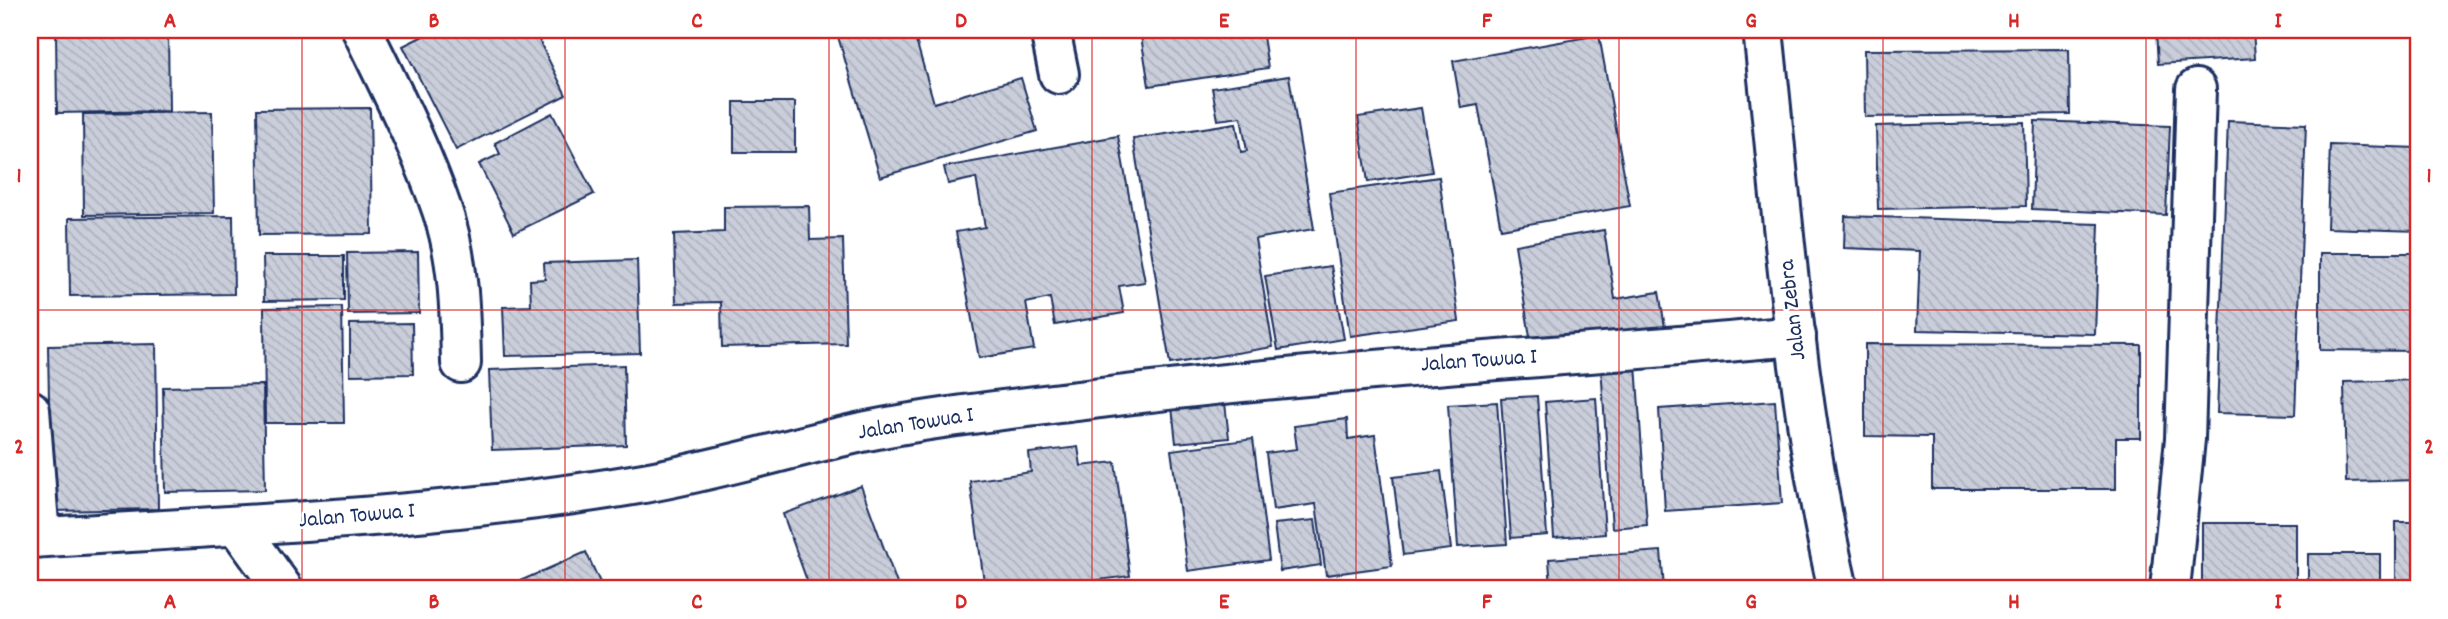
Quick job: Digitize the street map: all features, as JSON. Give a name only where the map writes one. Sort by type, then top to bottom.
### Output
[{"type":"street","points":[[362,30],[399,107],[443,211],[459,291],[461,363]]},
{"type":"street","points":[[1050,30],[1059,74]]},
{"type":"street","name":"Jalan Zebra","points":[[1763,30],[1796,336],[1826,540],[1838,589]]},
{"type":"street","points":[[2170,589],[2185,439],[2196,89]]},
{"type":"street","name":"Jalan Towua I","points":[[30,410],[35,537],[238,527],[474,507],[646,482],[866,432],[1099,398],[1355,370],[1536,359],[1796,336]]},
{"type":"street","points":[[238,527],[283,589]]},
{"type":"building","points":[[56,30],[168,30],[169,111],[57,113]]},
{"type":"building","points":[[435,30],[534,30],[566,95],[456,150],[403,46]]},
{"type":"building","points":[[836,30],[913,30],[934,103],[1021,78],[1037,131],[880,177]]},
{"type":"building","points":[[1140,30],[1262,30],[1268,68],[1149,86]]},
{"type":"building","points":[[1608,30],[1703,30],[1703,32],[1608,35]]},
{"type":"building","points":[[2156,30],[2253,30],[2255,58],[2158,64]]},
{"type":"building","points":[[1599,35],[1630,206],[1501,229],[1478,105],[1461,108],[1453,61]]},
{"type":"building","points":[[2069,49],[2070,114],[1865,117],[1864,50]]},
{"type":"building","points":[[1289,76],[1314,229],[1255,239],[1273,347],[1170,364],[1133,139],[1236,123],[1241,152],[1247,151],[1241,117],[1218,120],[1212,88]]},
{"type":"building","points":[[734,102],[795,102],[795,152],[734,152]]},
{"type":"building","points":[[370,108],[372,234],[259,235],[257,109]]},
{"type":"building","points":[[1421,108],[1432,172],[1368,182],[1358,117]]},
{"type":"building","points":[[212,112],[214,213],[84,215],[83,114]]},
{"type":"building","points":[[552,113],[594,194],[514,233],[479,164],[500,154],[495,143]]},
{"type":"building","points":[[2035,121],[2170,126],[2166,215],[2032,209]]},
{"type":"building","points":[[2228,121],[2306,124],[2295,415],[2217,413]]},
{"type":"building","points":[[2024,122],[2026,206],[1878,209],[1876,126]]},
{"type":"building","points":[[1118,136],[1145,282],[1119,286],[1124,313],[1055,325],[1050,298],[1026,303],[1034,349],[979,358],[956,232],[985,227],[976,178],[948,184],[944,167]]},
{"type":"building","points":[[2330,145],[2418,148],[2418,231],[2327,228]]},
{"type":"building","points":[[1439,177],[1459,321],[1350,336],[1329,193]]},
{"type":"building","points":[[809,206],[810,240],[843,239],[846,344],[722,347],[721,302],[676,303],[674,234],[724,232],[724,207]]},
{"type":"building","points":[[233,216],[234,294],[70,296],[69,218]]},
{"type":"building","points":[[1845,216],[2099,224],[2095,334],[1917,330],[1920,251],[1844,248]]},
{"type":"building","points":[[1604,230],[1615,299],[1659,292],[1665,327],[1532,349],[1515,245]]},
{"type":"building","points":[[418,252],[419,313],[348,314],[347,253]]},
{"type":"building","points":[[2320,253],[2418,253],[2418,351],[2320,350]]},
{"type":"building","points":[[263,256],[344,256],[344,300],[264,301]]},
{"type":"building","points":[[637,260],[640,353],[505,356],[503,307],[531,306],[530,280],[545,279],[544,263]]},
{"type":"building","points":[[1331,266],[1344,339],[1278,350],[1265,276]]},
{"type":"building","points":[[342,307],[344,423],[265,423],[264,308]]},
{"type":"building","points":[[412,323],[413,374],[350,375],[350,324]]},
{"type":"building","points":[[156,344],[158,509],[51,511],[48,346]]},
{"type":"building","points":[[1865,344],[2141,345],[2141,438],[2116,438],[2116,489],[1932,489],[1932,437],[1865,436]]},
{"type":"building","points":[[1636,364],[1647,525],[1612,528],[1601,366]]},
{"type":"building","points":[[624,365],[626,445],[492,450],[489,370]]},
{"type":"building","points":[[2418,380],[2418,390],[2414,390],[2414,398],[2418,398],[2418,480],[2346,482],[2344,382]]},
{"type":"building","points":[[263,385],[265,490],[165,492],[163,387]]},
{"type":"building","points":[[1537,396],[1547,535],[1511,538],[1501,398]]},
{"type":"building","points":[[1596,398],[1605,534],[1554,538],[1545,402]]},
{"type":"building","points":[[1775,401],[1782,503],[1665,511],[1659,409]]},
{"type":"building","points":[[1497,402],[1507,544],[1458,547],[1448,405]]},
{"type":"building","points":[[1225,403],[1229,438],[1176,443],[1172,407]]},
{"type":"building","points":[[1347,419],[1348,439],[1375,435],[1392,566],[1326,575],[1316,504],[1273,510],[1266,453],[1297,449],[1294,426]]},
{"type":"building","points":[[1253,439],[1269,560],[1188,571],[1171,450]]},
{"type":"building","points":[[1078,447],[1081,466],[1115,462],[1130,576],[1030,589],[985,589],[970,481],[1031,472],[1029,453]]},
{"type":"building","points":[[1441,471],[1451,549],[1403,555],[1393,477]]},
{"type":"building","points":[[861,486],[899,589],[810,589],[783,514]]},
{"type":"building","points":[[1315,520],[1321,565],[1280,571],[1274,524]]},
{"type":"building","points":[[2396,522],[2418,522],[2418,589],[2396,589]]},
{"type":"building","points":[[2202,523],[2296,523],[2296,589],[2202,589]]},
{"type":"building","points":[[1661,551],[1664,589],[1551,589],[1549,559]]},
{"type":"building","points":[[586,552],[603,589],[524,589],[520,581]]},
{"type":"building","points":[[2308,554],[2380,554],[2380,589],[2308,589]]}]
